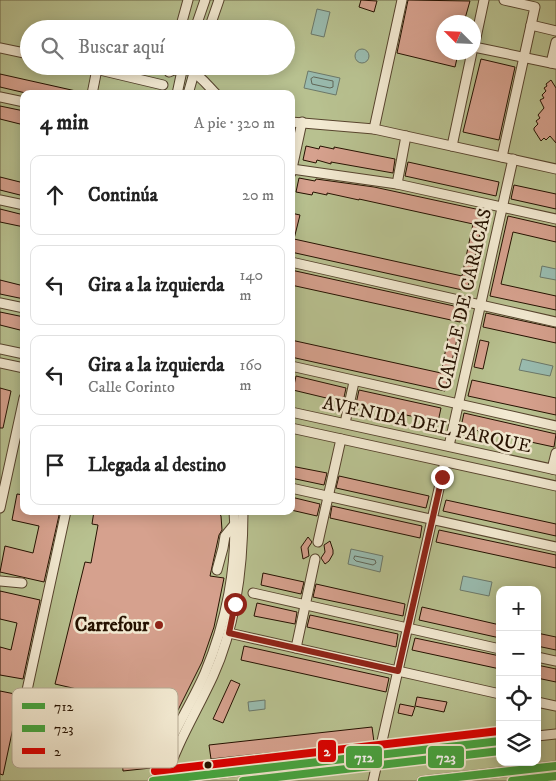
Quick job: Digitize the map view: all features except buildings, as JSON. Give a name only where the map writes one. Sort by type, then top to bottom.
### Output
[{"type":"street","points":[[182,20],[188,0]]},
{"type":"street","points":[[198,20],[205,0]]},
{"type":"street","points":[[212,20],[219,0]]},
{"type":"street","points":[[374,130],[402,0]]},
{"type":"street","points":[[481,15],[484,0]]},
{"type":"street","points":[[502,157],[535,7],[504,0]]},
{"type":"street","points":[[531,25],[556,31]]},
{"type":"street","points":[[481,49],[554,64],[556,42]]},
{"type":"street","points":[[0,48],[20,52]]},
{"type":"street","points":[[452,146],[470,60]]},
{"type":"street","points":[[93,90],[96,75]]},
{"type":"street","points":[[116,75],[162,89],[168,75]]},
{"type":"street","points":[[178,90],[181,75]]},
{"type":"street","points":[[189,90],[193,75]]},
{"type":"street","points":[[200,75],[213,90]]},
{"type":"street","points":[[0,97],[20,101]]},
{"type":"street","points":[[295,122],[374,130],[556,168]]},
{"type":"street","points":[[295,156],[302,122]]},
{"type":"street","points":[[397,184],[406,136]]},
{"type":"street","name":"CALLE DE CARACAS","points":[[449,446],[513,159]]},
{"type":"street","points":[[295,171],[397,184],[556,219]]},
{"type":"street","points":[[0,200],[20,204]]},
{"type":"street","points":[[295,263],[556,322]]},
{"type":"street","points":[[0,303],[20,307]]},
{"type":"street","points":[[0,348],[20,353]]},
{"type":"street","points":[[0,363],[20,367]]},
{"type":"street","points":[[295,367],[354,382],[556,426]]},
{"type":"street","points":[[345,423],[354,382]]},
{"type":"street","name":"AVENIDA DEL PARQUE","points":[[295,413],[554,470]]},
{"type":"street","points":[[0,508],[20,416]]},
{"type":"street","name":"AVENIDA DEL PARQUE","points":[[295,429],[556,486]]},
{"type":"street","points":[[318,542],[341,439]]},
{"type":"street","points":[[554,470],[556,453]]},
{"type":"street","points":[[373,781],[445,462]]},
{"type":"street","points":[[295,489],[556,547]]},
{"type":"street","points":[[27,688],[65,515]]},
{"type":"street","points":[[178,726],[205,673],[220,631],[232,570],[234,515]]},
{"type":"street","points":[[178,748],[213,677],[229,633],[240,568],[243,515]]},
{"type":"street","points":[[217,570],[225,536],[234,525]]},
{"type":"street","points":[[296,648],[315,559]]},
{"type":"street","points":[[0,581],[22,583]]},
{"type":"street","points":[[253,593],[496,647]]},
{"type":"street","points":[[229,633],[496,693]]},
{"type":"street","points":[[541,658],[556,661]]},
{"type":"street","points":[[541,703],[556,706]]},
{"type":"street","points":[[541,736],[556,734]]},
{"type":"street","points":[[159,781],[496,741]]},
{"type":"street","points":[[422,781],[556,766]]},
{"type":"street","points":[[159,781],[161,768]]},
{"type":"street","points":[[159,781],[167,768]]},
{"type":"green space","points":[[0,0],[556,0],[556,781],[0,781]]},
{"type":"water","points":[[317,9],[330,12],[324,37],[311,34]]},
{"type":"water","points":[[362,49],[367,51],[369,56],[367,61],[362,63],[357,61],[355,56],[357,51]]},
{"type":"water","points":[[308,71],[340,78],[336,95],[304,88]]},
{"type":"water","points":[[542,266],[556,269],[556,280],[540,277]]},
{"type":"water","points":[[522,359],[553,366],[550,376],[519,370]]},
{"type":"water","points":[[351,549],[383,556],[380,572],[348,564]]},
{"type":"water","points":[[463,576],[492,582],[489,596],[460,590]]},
{"type":"water","points":[[265,700],[265,709],[249,711],[248,702]]},
{"type":"transit line","name":"2","points":[[155,771],[496,731]]},
{"type":"transit line","name":"712","points":[[153,781],[496,741]]},
{"type":"transit line","name":"723","points":[[243,781],[496,751]]},
{"type":"transit line","name":"712","points":[[422,781],[556,766]]},
{"type":"transit line","name":"723","points":[[512,781],[556,776]]},
{"type":"place","name":"Carrefour","points":[[159,625]]},
{"type":"route","points":[[235,604],[229,633],[398,671],[442,477]]}]
